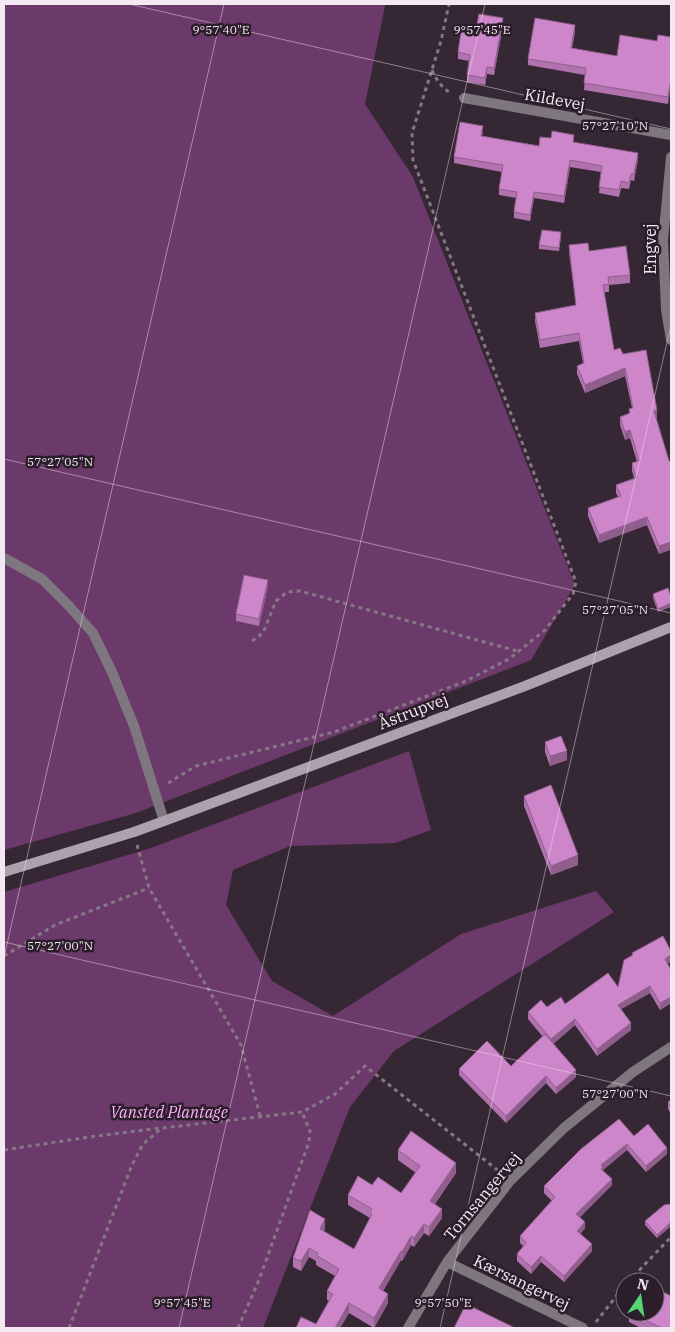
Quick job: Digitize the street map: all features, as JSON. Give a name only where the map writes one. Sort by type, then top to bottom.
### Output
[{"type":"street","name":"Kildevej","points":[[464,98],[671,136]]},
{"type":"street","name":"Engvej","points":[[671,157],[663,240],[666,310],[671,340]]},
{"type":"street","points":[[4,558],[42,579],[92,633],[112,672],[127,708],[164,821]]},
{"type":"street","name":"Åstrupvej","points":[[4,872],[164,821],[525,686],[671,627]]},
{"type":"street","name":"Tornsangervej","points":[[408,1328],[448,1262],[510,1181],[564,1128],[632,1072],[671,1047]]},
{"type":"street","name":"Kærsangervej","points":[[448,1262],[582,1328]]},
{"type":"path","points":[[155,792],[196,766],[334,732],[466,681],[508,659],[544,630],[573,594],[576,582],[414,160],[412,133],[441,41],[449,4]]},
{"type":"path","points":[[432,70],[437,81],[444,89],[464,98]]},
{"type":"path","points":[[252,640],[264,633],[276,601],[287,592],[300,591],[518,651]]},
{"type":"path","points":[[134,832],[149,888],[241,1045],[260,1116]]},
{"type":"path","points":[[4,956],[55,925],[149,888]]},
{"type":"path","points":[[4,1150],[89,1137],[302,1112],[335,1094],[365,1066],[510,1181]]},
{"type":"path","points":[[238,1328],[259,1280],[309,1142],[310,1131],[302,1112]]},
{"type":"path","points":[[69,1328],[132,1164],[143,1144],[162,1128]]},
{"type":"path","points":[[638,1272],[671,1237]]},
{"type":"path","points":[[591,1328],[615,1298]]},
{"type":"green space","points":[[4,4],[386,4],[365,104],[413,177],[575,585],[531,660],[136,813],[4,850]]},
{"type":"green space","name":"Vansted Plantage","points":[[409,751],[431,830],[395,843],[290,846],[233,870],[226,905],[272,981],[333,1016],[461,934],[596,891],[614,912],[394,1051],[350,1107],[263,1328],[4,1328],[4,892],[151,848]]},
{"type":"building","points":[[479,14],[503,18],[494,68],[487,67],[485,78],[467,75],[470,55],[458,52],[461,32],[475,35]]},
{"type":"building","points":[[535,18],[575,25],[571,48],[617,56],[620,35],[657,41],[658,35],[671,37],[671,79],[668,97],[584,83],[586,68],[528,59]]},
{"type":"building","points":[[460,122],[483,126],[481,136],[539,146],[540,137],[551,138],[552,131],[574,135],[573,142],[638,153],[634,174],[631,174],[629,183],[621,181],[619,190],[599,187],[602,166],[570,160],[564,196],[534,192],[530,215],[514,212],[517,192],[499,189],[503,165],[454,157]]},
{"type":"building","points":[[542,230],[561,232],[559,248],[539,245]]},
{"type":"building","points":[[588,243],[589,251],[626,246],[630,275],[608,277],[609,284],[603,285],[614,350],[620,348],[623,354],[646,350],[657,410],[654,411],[669,461],[671,460],[671,542],[659,546],[647,517],[599,535],[588,508],[621,496],[616,485],[636,478],[632,463],[639,461],[630,430],[625,432],[620,417],[630,413],[629,409],[633,408],[625,368],[585,385],[577,366],[584,363],[579,333],[540,340],[535,313],[576,305],[569,245]]},
{"type":"building","points":[[244,575],[268,580],[259,619],[236,614]]},
{"type":"building","points":[[668,588],[671,603],[658,609],[653,594]]},
{"type":"building","points":[[561,736],[567,751],[550,756],[545,742]]},
{"type":"building","points":[[551,785],[578,855],[551,866],[524,796]]},
{"type":"building","points":[[663,936],[671,951],[671,955],[665,959],[671,970],[671,997],[660,1003],[650,986],[618,1005],[631,1023],[597,1049],[575,1019],[551,1039],[528,1012],[541,1000],[547,1007],[561,997],[565,1004],[608,973],[618,987],[624,960],[633,955],[632,953]]},
{"type":"building","points":[[545,1034],[576,1070],[556,1088],[546,1076],[506,1116],[459,1069],[487,1041],[511,1066]]},
{"type":"building","points":[[619,1119],[634,1136],[648,1124],[667,1148],[646,1166],[627,1144],[601,1165],[603,1167],[601,1169],[612,1179],[576,1214],[585,1222],[577,1231],[592,1244],[564,1276],[541,1256],[531,1267],[517,1254],[526,1243],[520,1236],[555,1197],[544,1186],[581,1149]]},
{"type":"building","points":[[411,1131],[456,1163],[430,1201],[442,1209],[429,1227],[424,1224],[414,1238],[411,1236],[401,1251],[379,1288],[388,1294],[374,1318],[349,1303],[335,1328],[296,1328],[301,1317],[316,1324],[333,1294],[327,1291],[339,1269],[316,1255],[318,1253],[309,1248],[301,1261],[293,1258],[310,1210],[325,1219],[320,1229],[354,1249],[372,1214],[370,1212],[372,1209],[348,1195],[358,1176],[372,1185],[378,1177],[401,1193],[420,1166],[398,1150]]},
{"type":"building","points":[[671,1204],[671,1222],[657,1235],[645,1221],[664,1205]]},
{"type":"building","points":[[665,1293],[671,1296],[671,1328],[662,1328],[649,1322],[665,1322]]},
{"type":"building","points":[[466,1304],[515,1328],[454,1328]]}]
